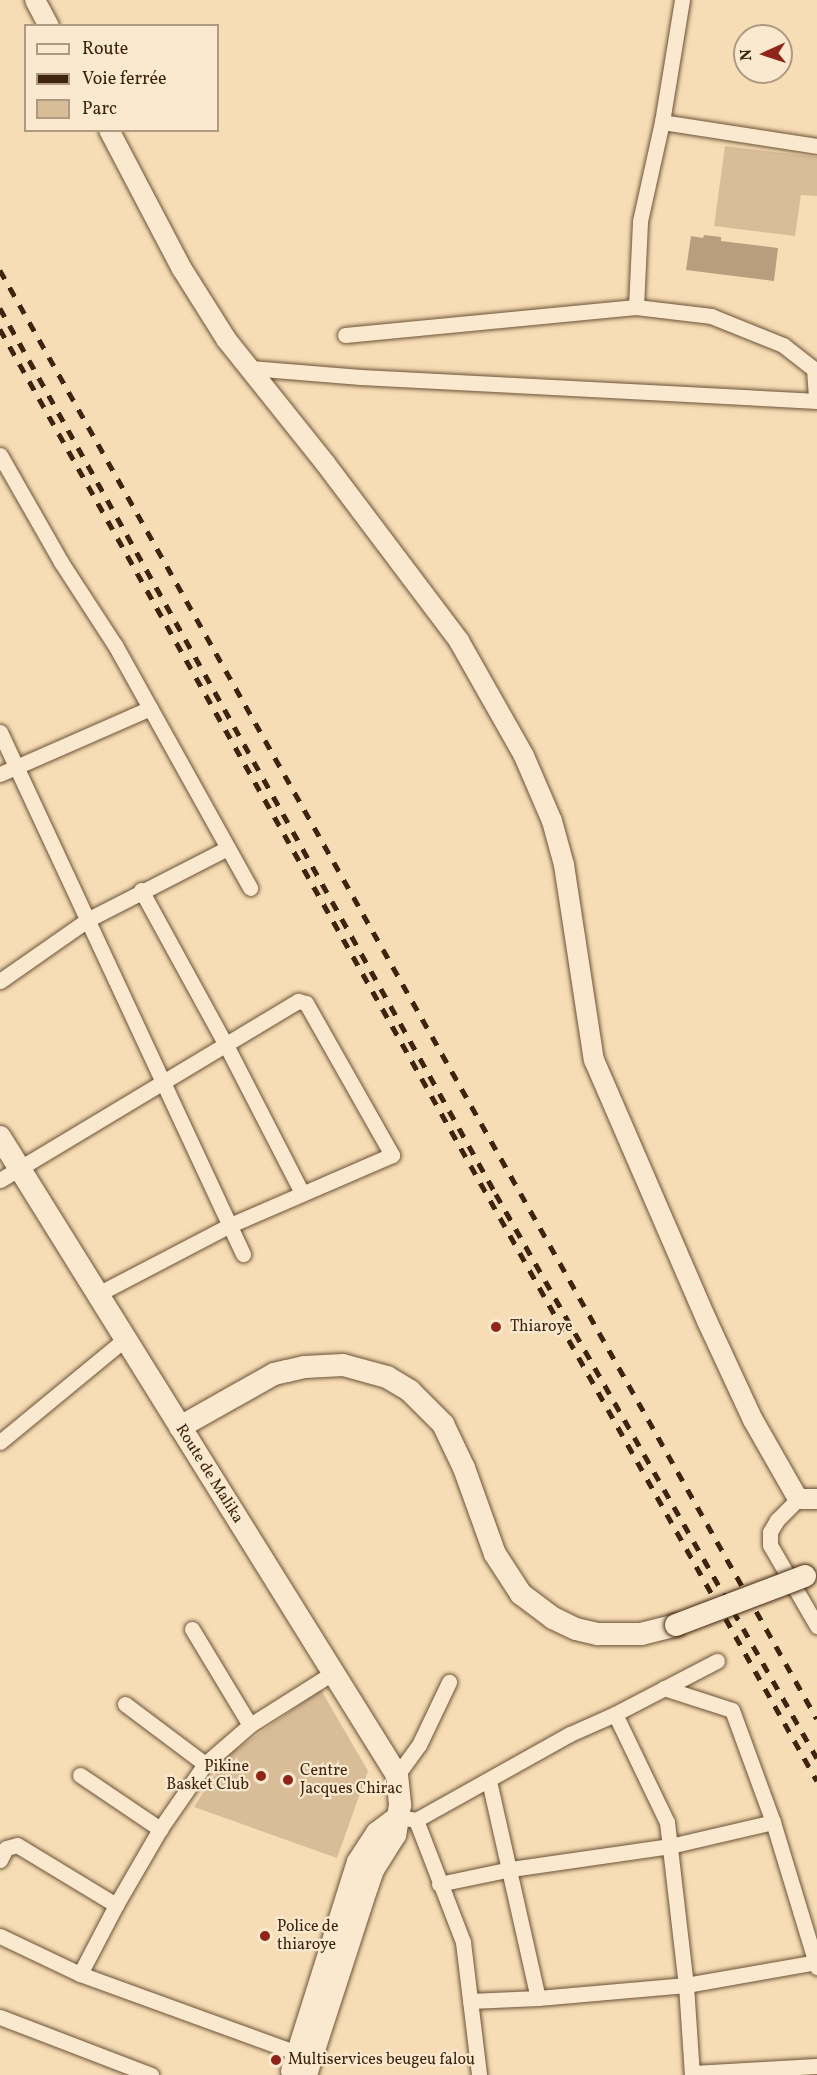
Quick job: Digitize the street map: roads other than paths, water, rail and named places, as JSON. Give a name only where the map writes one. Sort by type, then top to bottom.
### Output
[{"type":"main road","name":"Route de Malika","points":[[0,1137],[9,1174],[125,1339],[397,1775],[407,1818],[373,1870],[329,1975]]},
{"type":"main road","points":[[180,1426],[274,1374],[305,1367],[343,1365],[387,1377],[410,1390],[442,1424],[464,1468],[495,1554],[521,1594],[553,1618],[576,1629],[598,1634],[640,1634],[676,1625],[811,1574]]},
{"type":"main road","points":[[291,2075],[297,2052],[329,1975]]},
{"type":"main road","points":[[306,2075],[329,1975]]},
{"type":"street","points":[[35,0],[48,24]]},
{"type":"street","points":[[636,307],[640,221],[662,122],[681,0]]},
{"type":"street","points":[[662,122],[817,146]]},
{"type":"street","points":[[110,132],[182,269],[226,339],[326,463],[459,641],[524,756],[552,821],[564,865],[594,1060],[707,1322],[753,1420],[807,1499],[777,1520],[770,1532],[770,1545],[816,1622]]},
{"type":"street","points":[[250,368],[361,377],[817,401],[814,369],[783,345],[711,316],[636,307],[345,335]]},
{"type":"street","points":[[0,455],[150,708],[250,888]]},
{"type":"street","points":[[0,774],[150,708]]},
{"type":"street","points":[[0,732],[243,1254]]},
{"type":"street","points":[[0,981],[88,919],[228,848]]},
{"type":"street","points":[[141,891],[226,1045],[302,1193]]},
{"type":"street","points":[[9,1174],[298,1001],[304,1001],[392,1155],[228,1226],[96,1295]]},
{"type":"street","points":[[0,1442],[125,1339]]},
{"type":"street","points":[[192,1629],[250,1725]]},
{"type":"street","points":[[479,2075],[463,1942],[439,1884],[407,1818],[489,1781],[570,1734],[615,1714],[717,1661]]},
{"type":"street","points":[[80,1974],[116,1905],[160,1829],[205,1764],[250,1725],[334,1672]]},
{"type":"street","points":[[397,1775],[419,1746],[449,1682]]},
{"type":"street","points":[[470,2001],[538,1998],[686,1984],[816,1965],[773,1822],[732,1710],[664,1688]]},
{"type":"street","points":[[125,1704],[205,1764]]},
{"type":"street","points":[[615,1714],[667,1822],[686,1984],[692,2074],[817,2066]]},
{"type":"street","points":[[80,1776],[160,1829]]},
{"type":"street","points":[[489,1781],[511,1869],[538,1998]]},
{"type":"street","points":[[439,1884],[511,1869],[670,1846],[773,1822]]},
{"type":"street","points":[[0,1860],[6,1848],[17,1845],[116,1905]]},
{"type":"street","points":[[0,1936],[80,1974],[297,2052]]},
{"type":"street","points":[[0,2017],[151,2075]]},
{"type":"railway","points":[[0,270],[817,1719]]},
{"type":"railway","points":[[0,308],[496,1194],[817,1758]]},
{"type":"railway","points":[[0,329],[817,1781]]},
{"type":"place","name":"Thiaroye","points":[[496,1327]]},
{"type":"place","name":"Pikine Basket Club","points":[[261,1776]]},
{"type":"place","name":"Centre Jacques Chirac","points":[[288,1780]]},
{"type":"place","name":"Police de thiaroye","points":[[265,1936]]},
{"type":"place","name":"Multiservices beugeu falou","points":[[276,2060]]}]
